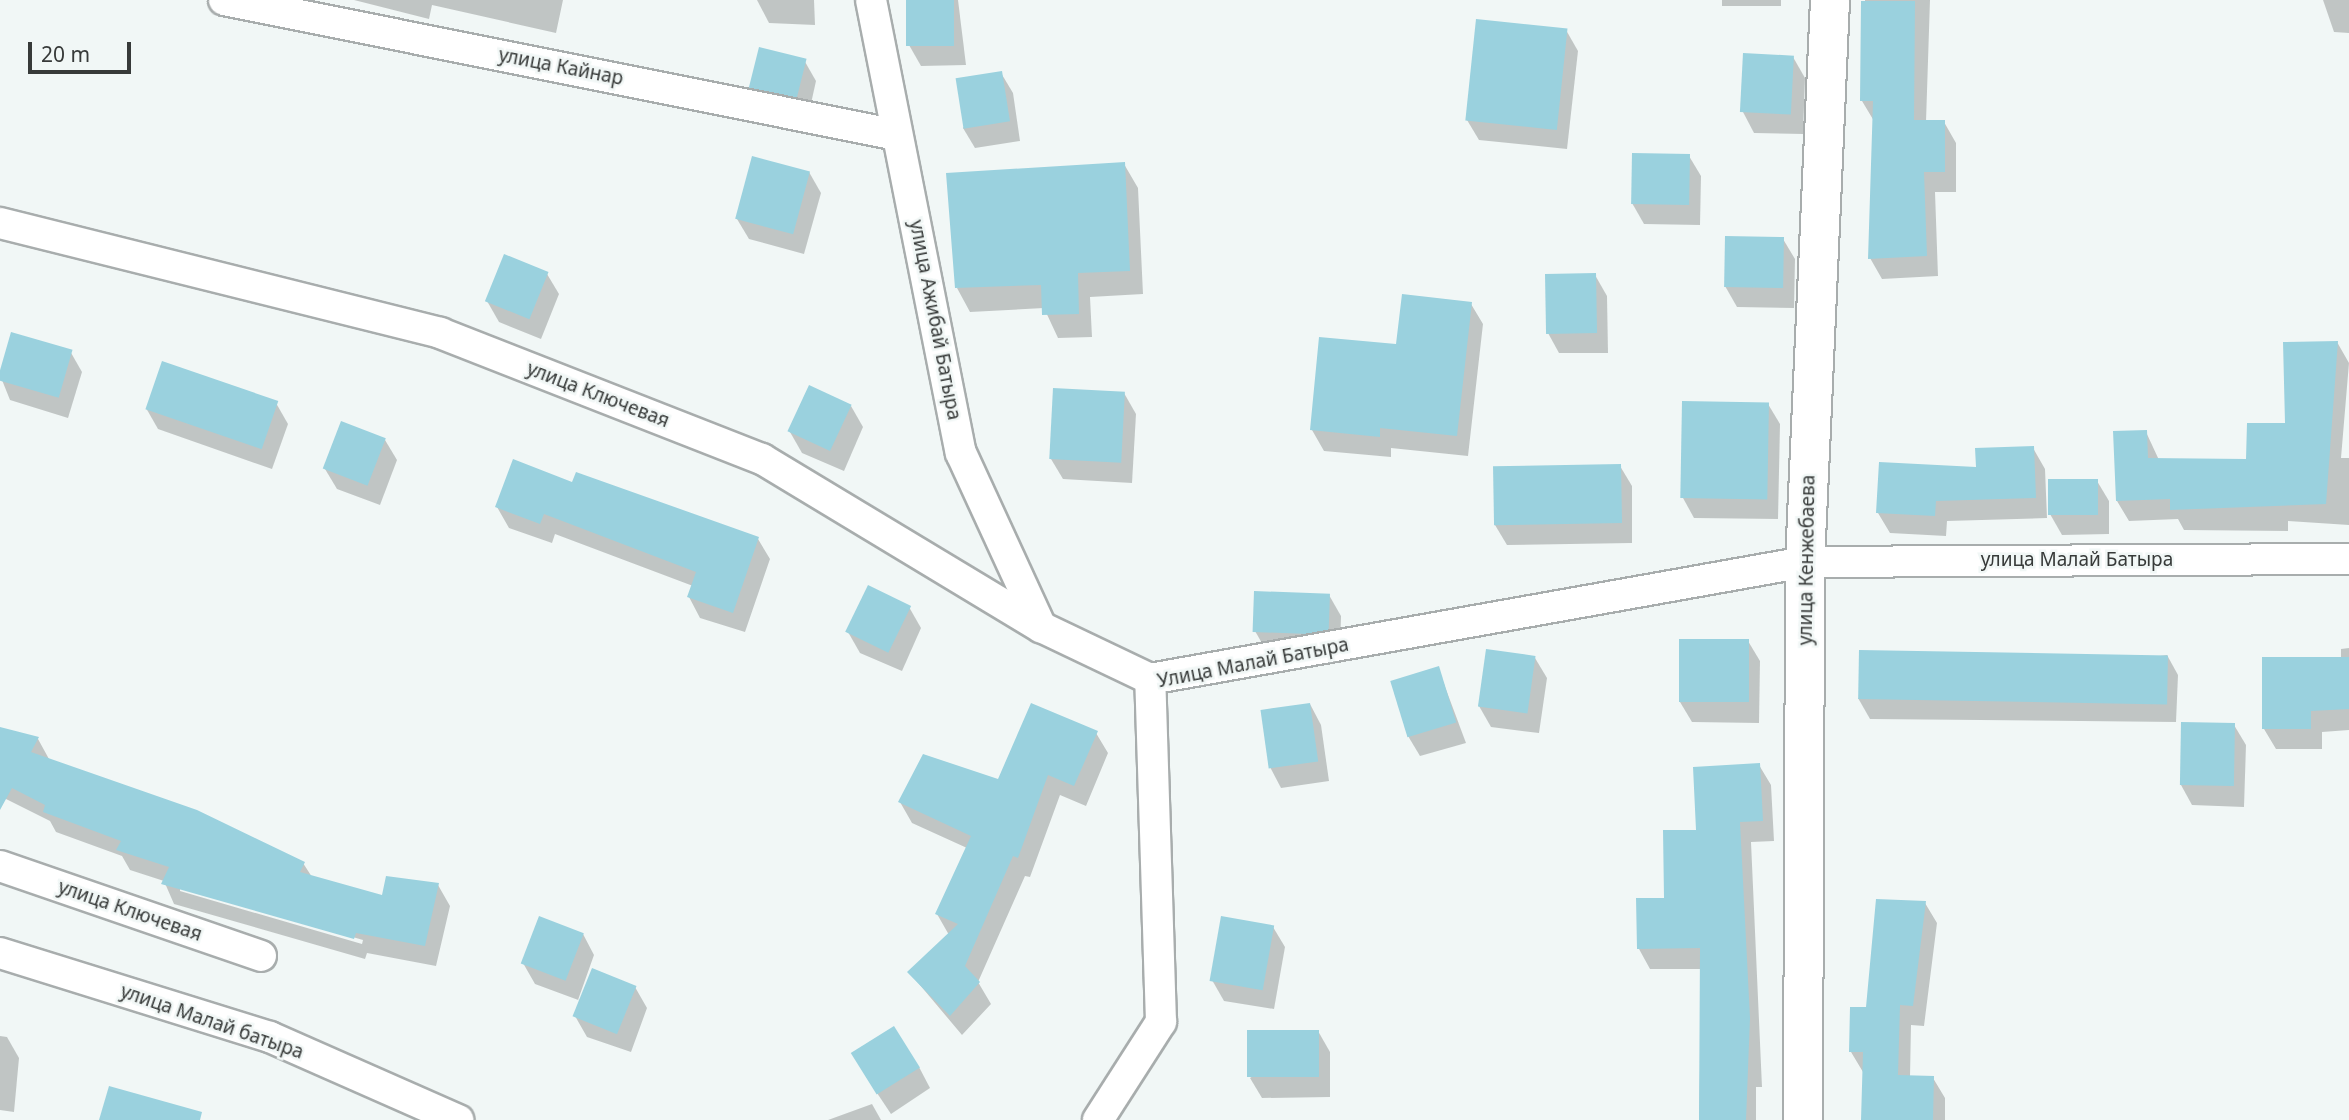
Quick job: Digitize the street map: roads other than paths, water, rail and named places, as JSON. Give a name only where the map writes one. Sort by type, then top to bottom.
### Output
[{"type":"street","name":"улица Кайнар","points":[[224,0],[897,135]]},
{"type":"street","name":"улица Ажибай Батыра","points":[[871,0],[961,453],[1041,627]]},
{"type":"street","name":"улица Кенжебаева","points":[[1803,1120],[1805,562],[1830,0]]},
{"type":"street","name":"улица Ключевая","points":[[0,223],[453,338],[762,459],[1041,627],[1150,679]]},
{"type":"street","name":"улица Малай Батыра","points":[[1805,562],[2349,559]]},
{"type":"street","name":"Улица Малай Батыра","points":[[1098,1120],[1161,1022],[1150,679],[1805,562]]},
{"type":"street","name":"улица Ключевая","points":[[0,866],[261,956]]},
{"type":"street","name":"улица Малай батыра","points":[[0,953],[270,1037],[458,1120]]}]
